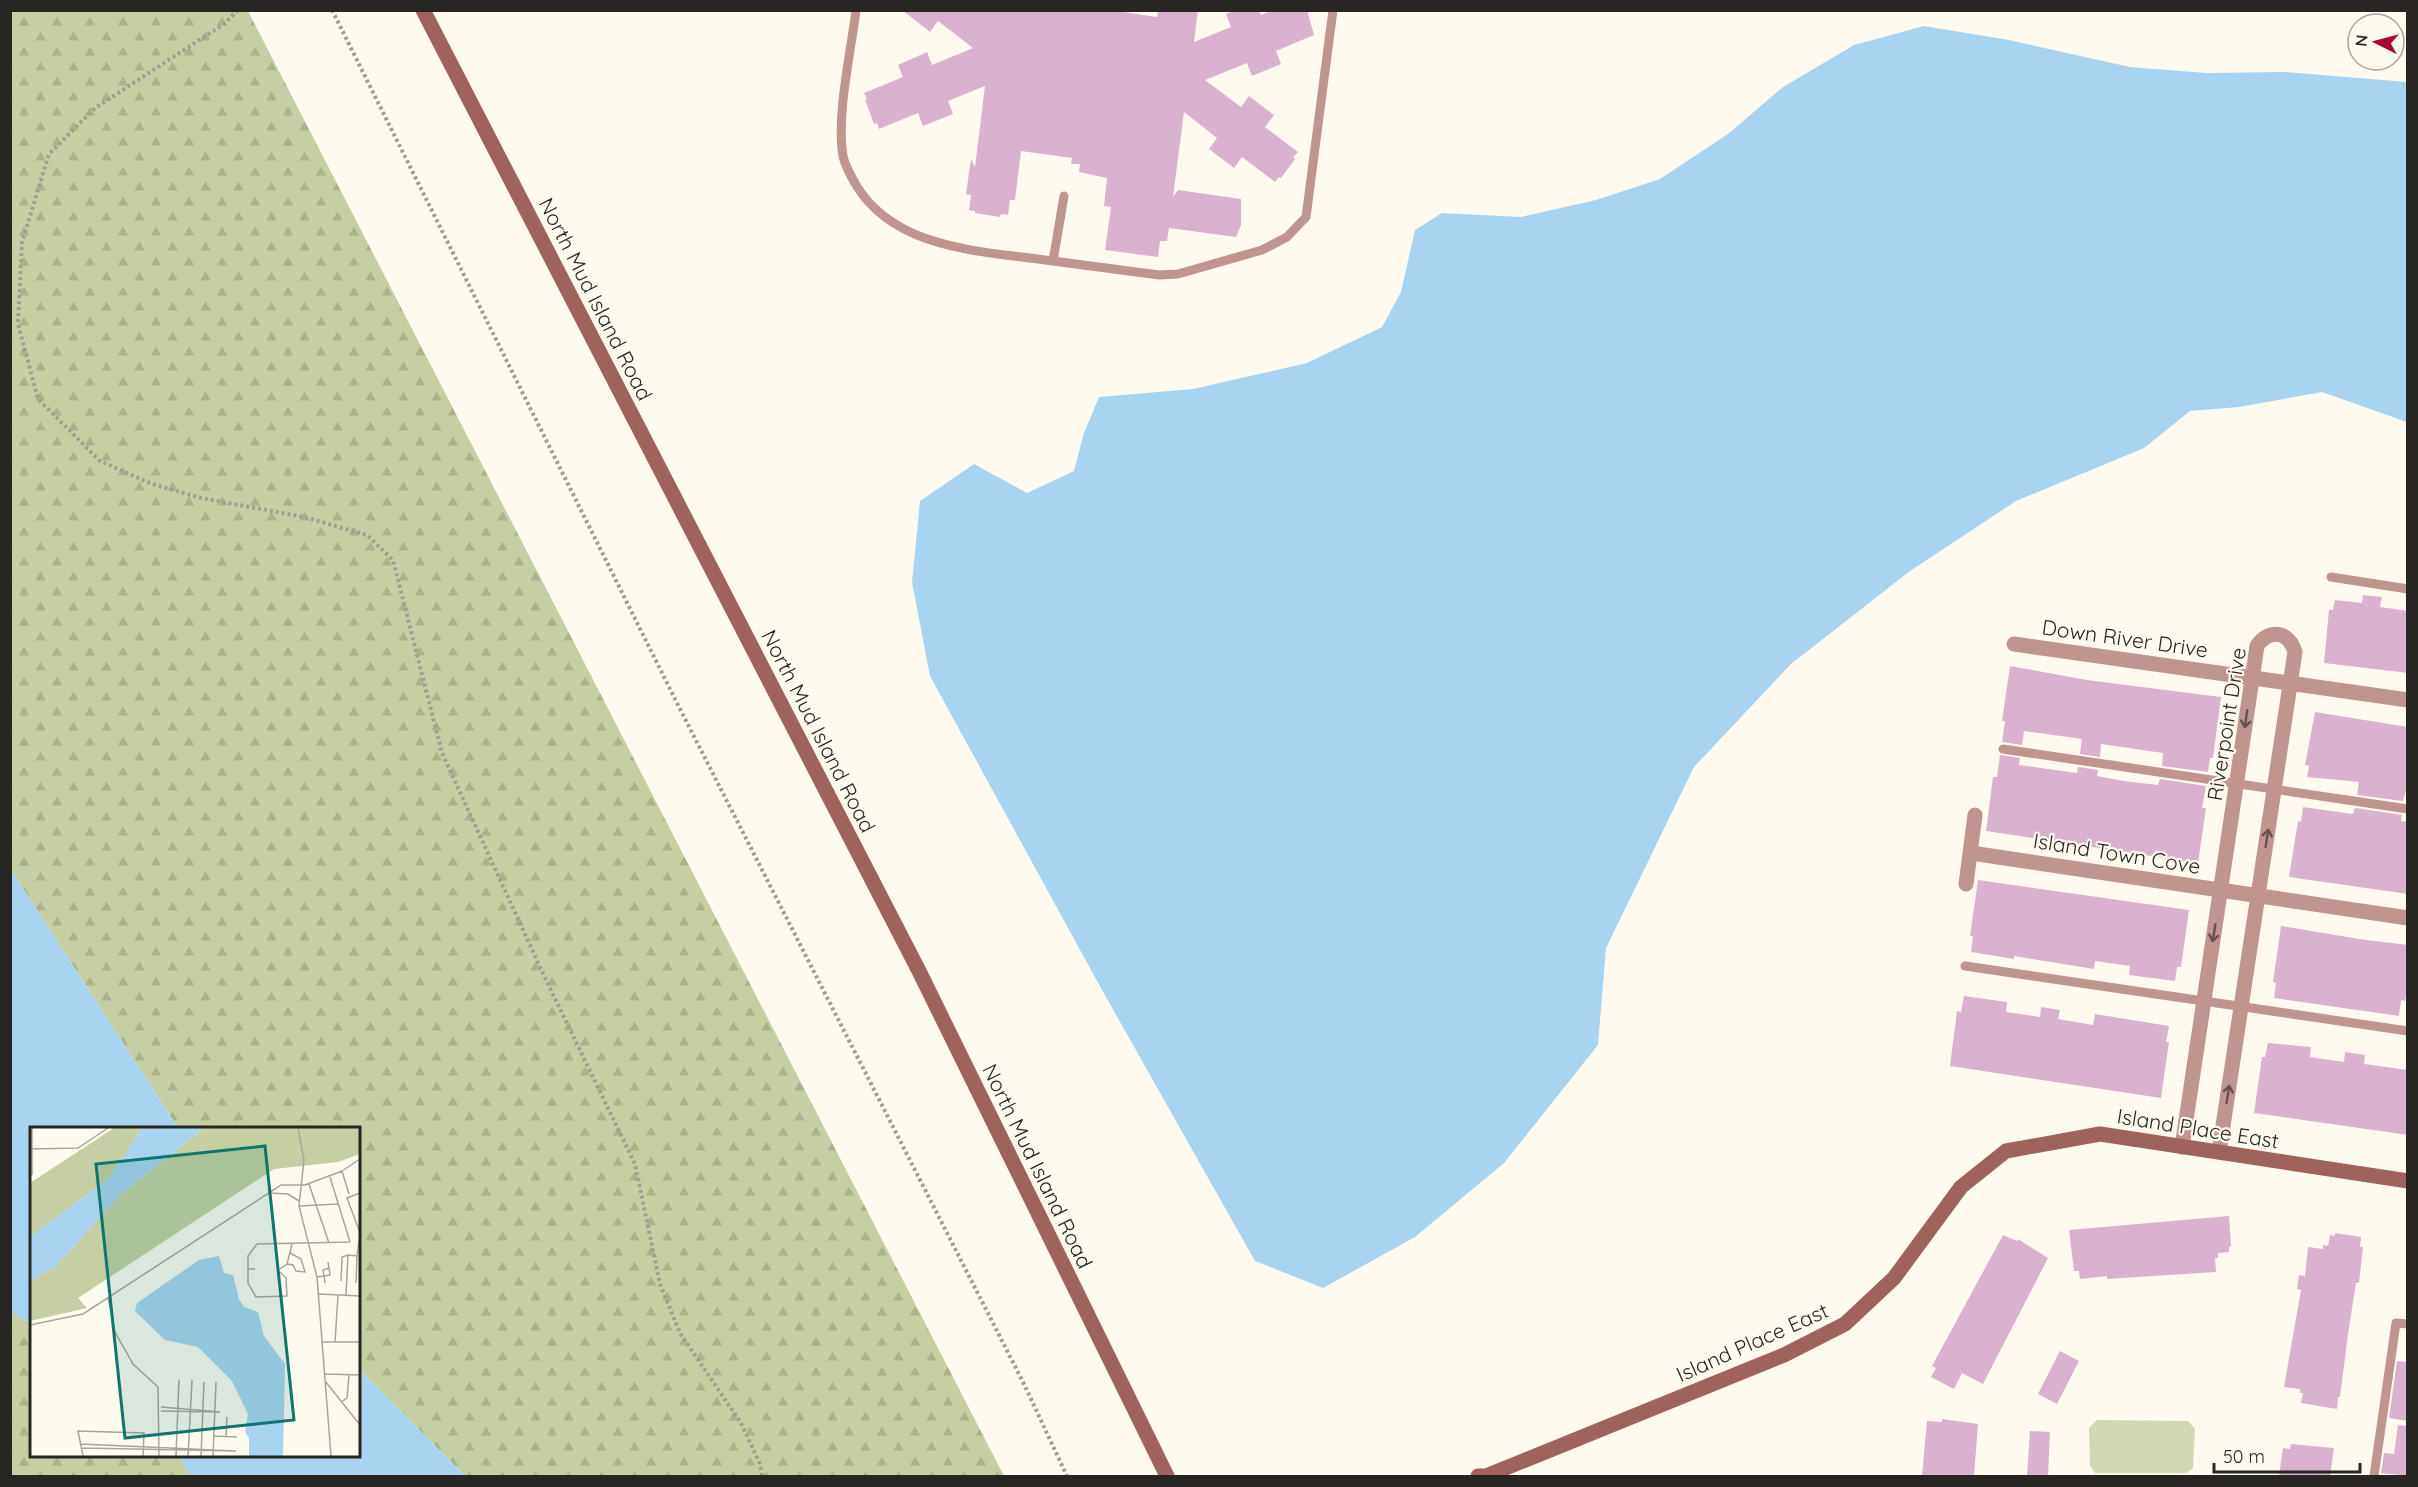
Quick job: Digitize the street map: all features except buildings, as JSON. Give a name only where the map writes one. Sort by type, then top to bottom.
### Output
[{"type":"street","name":"North Mud Island Road","points":[[423,10],[919,971],[1167,1476]]},
{"type":"street","name":"Riverpoint Drive","points":[[2182,1147],[2257,646],[2270,634],[2278,633],[2293,643],[2295,652],[2219,1152]]},
{"type":"street","name":"Down River Drive","points":[[2014,644],[2408,700]]},
{"type":"street","points":[[1966,884],[1975,815]]},
{"type":"street","name":"Island Town Cove","points":[[1971,853],[2408,918]]},
{"type":"street","name":"Island Place East","points":[[1478,1476],[1486,1476],[1784,1355],[1845,1324],[1894,1278],[1961,1187],[2006,1151],[2100,1134],[2408,1181]]},
{"type":"lane","points":[[856,10],[841,123],[843,157],[866,202],[885,219],[942,244],[1159,275],[1178,274],[1262,250],[1287,237],[1306,217],[1333,10]]},
{"type":"lane","points":[[1053,261],[1064,196]]},
{"type":"lane","points":[[2331,577],[2408,589]]},
{"type":"lane","points":[[2003,749],[2408,809]]},
{"type":"lane","points":[[1965,966],[2408,1032]]},
{"type":"lane","points":[[2374,1476],[2396,1323],[2408,1324]]},
{"type":"path","points":[[238,10],[224,24],[95,108],[49,154],[22,242],[18,324],[38,399],[100,460],[152,484],[201,498],[304,517],[367,536],[393,560],[442,753],[546,980],[635,1164],[660,1284],[680,1333],[741,1423],[760,1464],[762,1476]]},
{"type":"path","points":[[332,10],[678,705],[1017,1371],[1067,1476]]},
{"type":"green space","points":[[11,11],[248,11],[1004,1476],[465,1476],[360,1370],[360,1127],[177,1127],[11,870]]},
{"type":"green space","points":[[10,1311],[30,1323],[30,1457],[179,1457],[191,1476],[11,1476]]},
{"type":"green space","points":[[2097,1420],[2188,1421],[2195,1429],[2193,1468],[2186,1473],[2095,1473],[2090,1466],[2089,1428]]},
{"type":"water","points":[[1924,26],[2009,40],[2130,67],[2206,73],[2286,72],[2407,82],[2407,422],[2322,392],[2239,407],[2190,411],[2144,448],[2016,501],[1910,571],[1791,664],[1694,767],[1606,948],[1598,1045],[1504,1163],[1415,1237],[1323,1288],[1255,1261],[1102,990],[930,676],[912,582],[920,501],[974,464],[1027,493],[1074,471],[1084,433],[1099,397],[1193,389],[1307,363],[1382,327],[1401,292],[1415,230],[1442,213],[1521,217],[1596,200],[1660,179],[1728,134],[1783,87],[1854,45]]},
{"type":"water","points":[[11,870],[177,1127],[30,1127],[30,1323],[10,1311]]},
{"type":"water","points":[[360,1370],[465,1476],[191,1476],[179,1457],[360,1457]]}]
